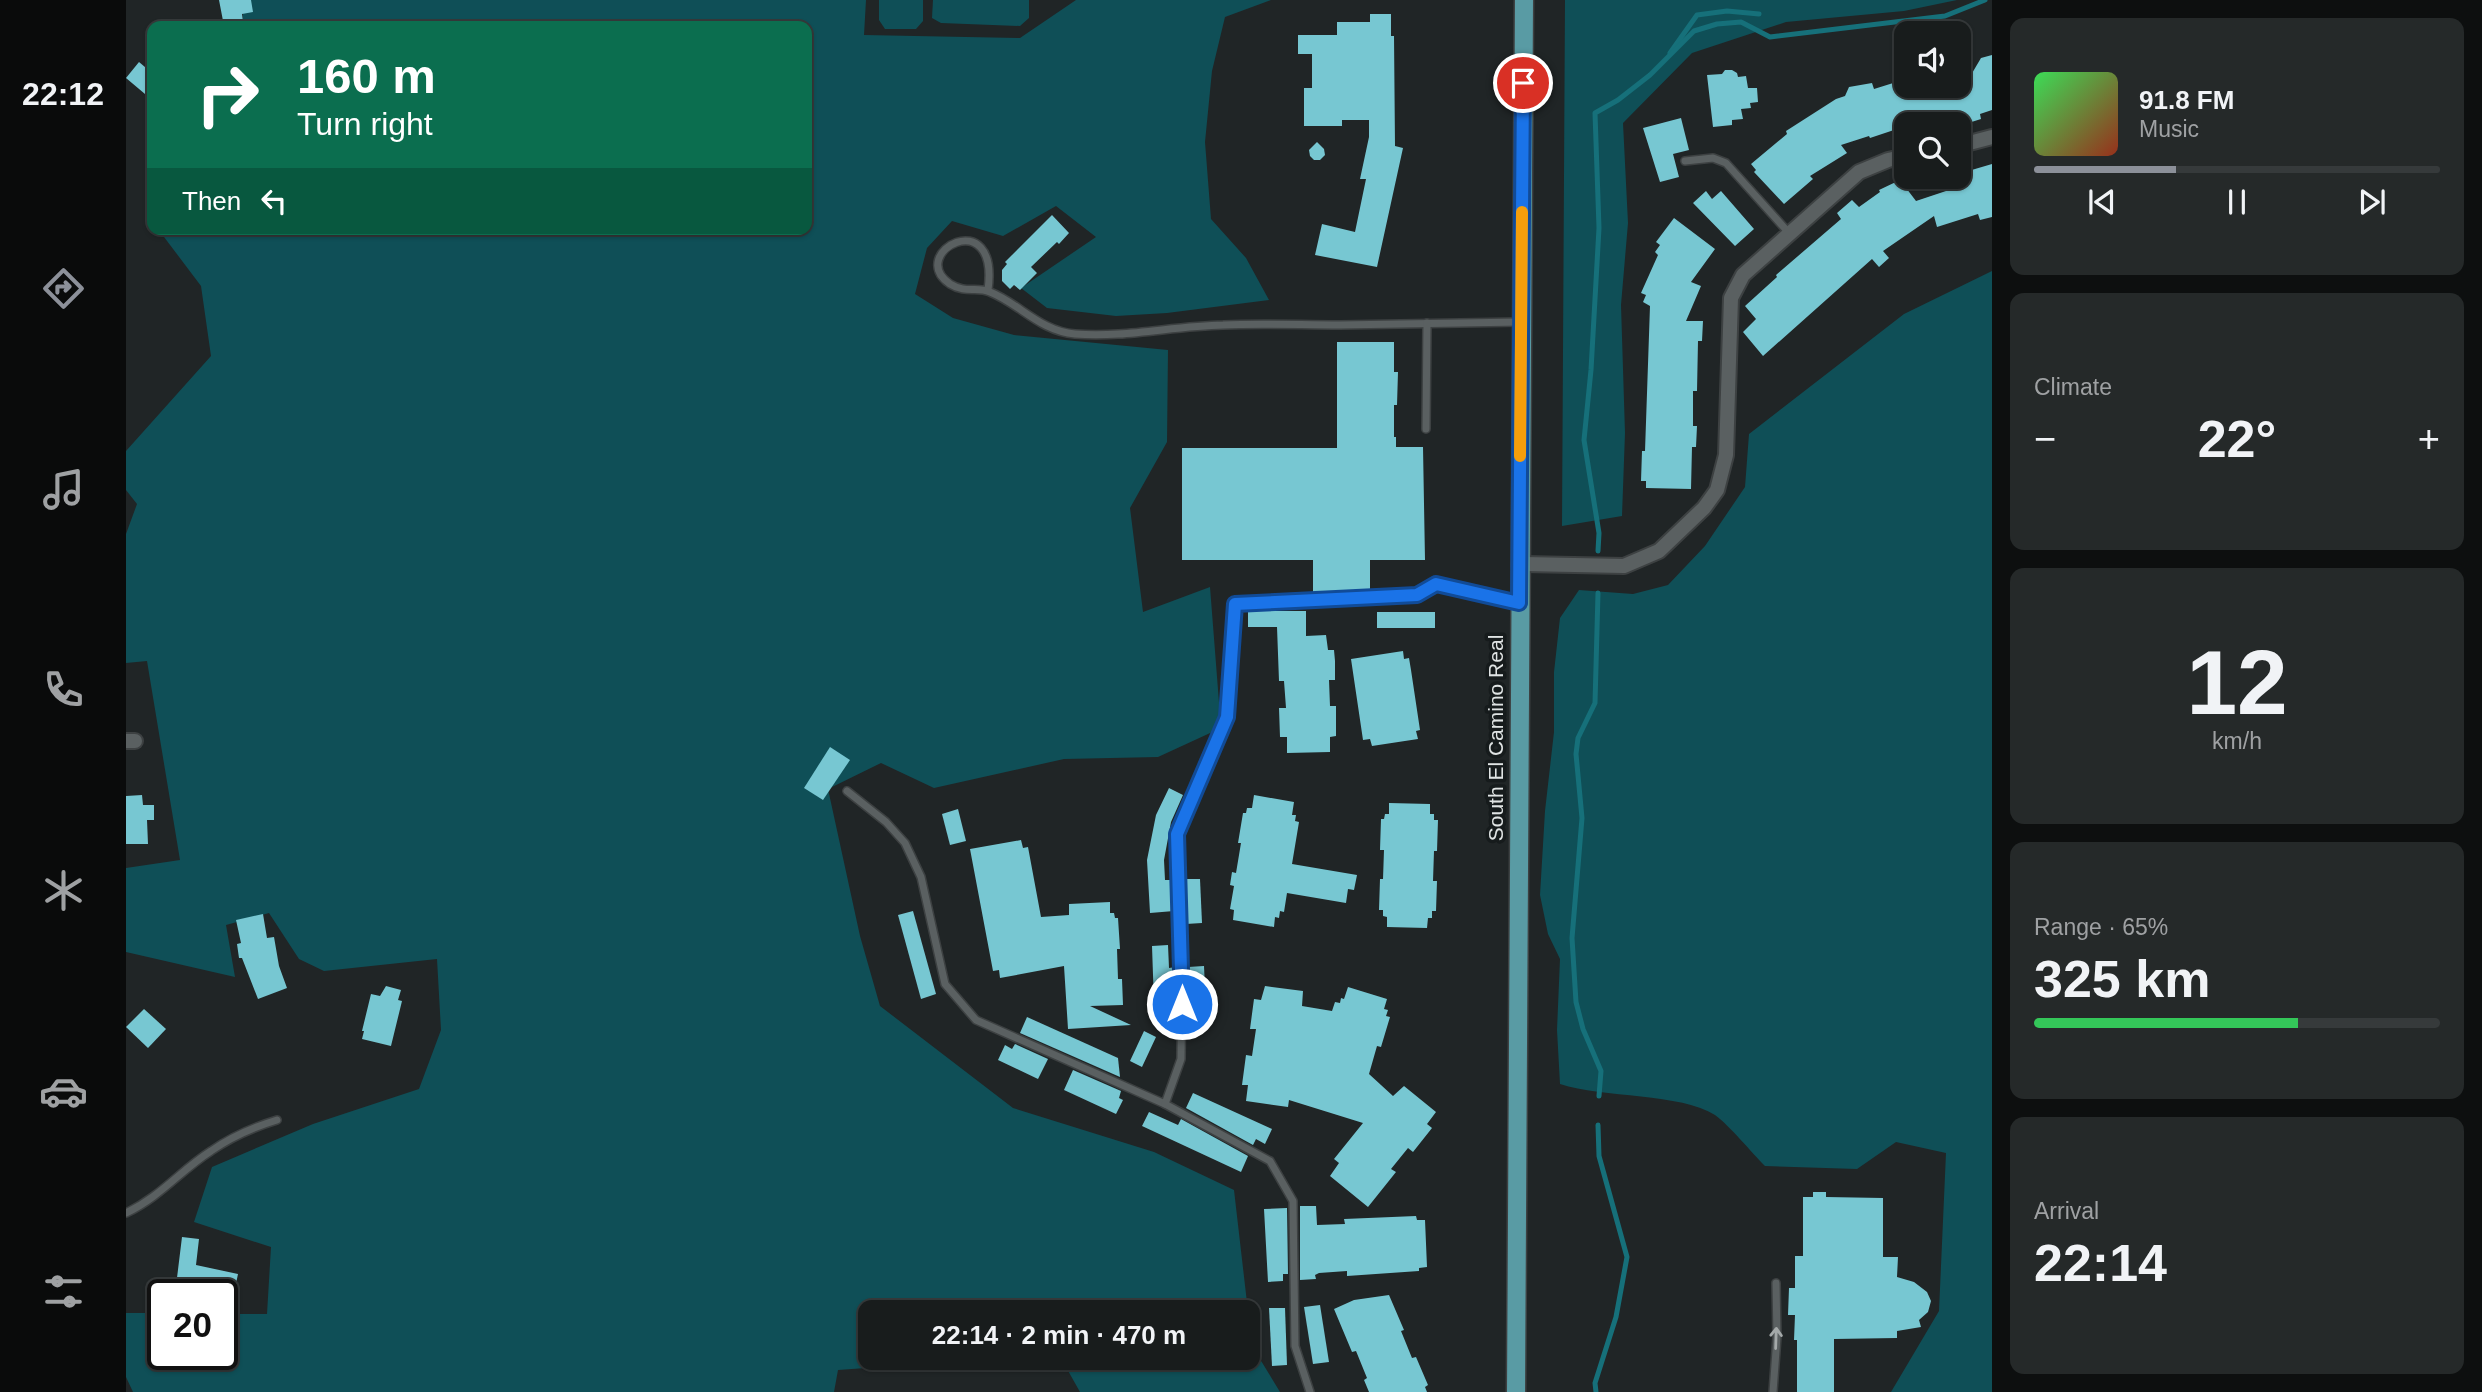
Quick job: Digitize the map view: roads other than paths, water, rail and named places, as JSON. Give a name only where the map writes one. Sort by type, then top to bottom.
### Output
[{"type":"main road","name":"South El Camino Real","points":[[1516,1392],[1524,0]]},
{"type":"street","points":[[1971,143],[1992,137]]},
{"type":"street","points":[[1519,564],[1624,566],[1659,551],[1704,508],[1717,490],[1726,455],[1731,298],[1743,275],[1859,172],[1894,159]]},
{"type":"lane","points":[[1685,161],[1713,158],[1726,163],[1789,233]]},
{"type":"lane","points":[[988,290],[989,260],[979,245],[967,241],[953,242],[943,250],[937,264],[939,275],[947,282],[959,289],[988,290],[1051,330],[1075,334],[1138,333],[1221,325],[1521,322]]},
{"type":"lane","points":[[1426,429],[1427,323]]},
{"type":"lane","points":[[1165,1104],[1181,1059],[1182,977],[1177,834],[1227,717],[1235,604],[1417,595],[1436,584],[1519,603]]},
{"type":"lane","points":[[847,791],[886,822],[905,843],[921,877],[945,984],[976,1020],[1165,1104],[1270,1161],[1293,1201],[1295,1346],[1310,1392]]},
{"type":"lane","points":[[126,1213],[148,1202],[211,1151],[256,1126],[277,1120]]},
{"type":"lane","points":[[1773,1392],[1777,1337],[1776,1283]]},
{"type":"waterway","points":[[1598,551],[1599,533],[1584,440],[1599,228],[1595,113],[1618,100],[1650,75],[1694,31],[1717,24],[1741,22],[1770,37],[1945,16],[1985,0]]},
{"type":"waterway","points":[[1670,53],[1697,15],[1727,11],[1759,14]]},
{"type":"waterway","points":[[1598,593],[1595,703],[1578,738],[1576,754],[1582,818],[1572,938],[1576,1002],[1583,1029],[1601,1071],[1599,1096]]},
{"type":"waterway","points":[[1596,1392],[1595,1383],[1616,1317],[1627,1257],[1599,1156],[1598,1125]]}]
